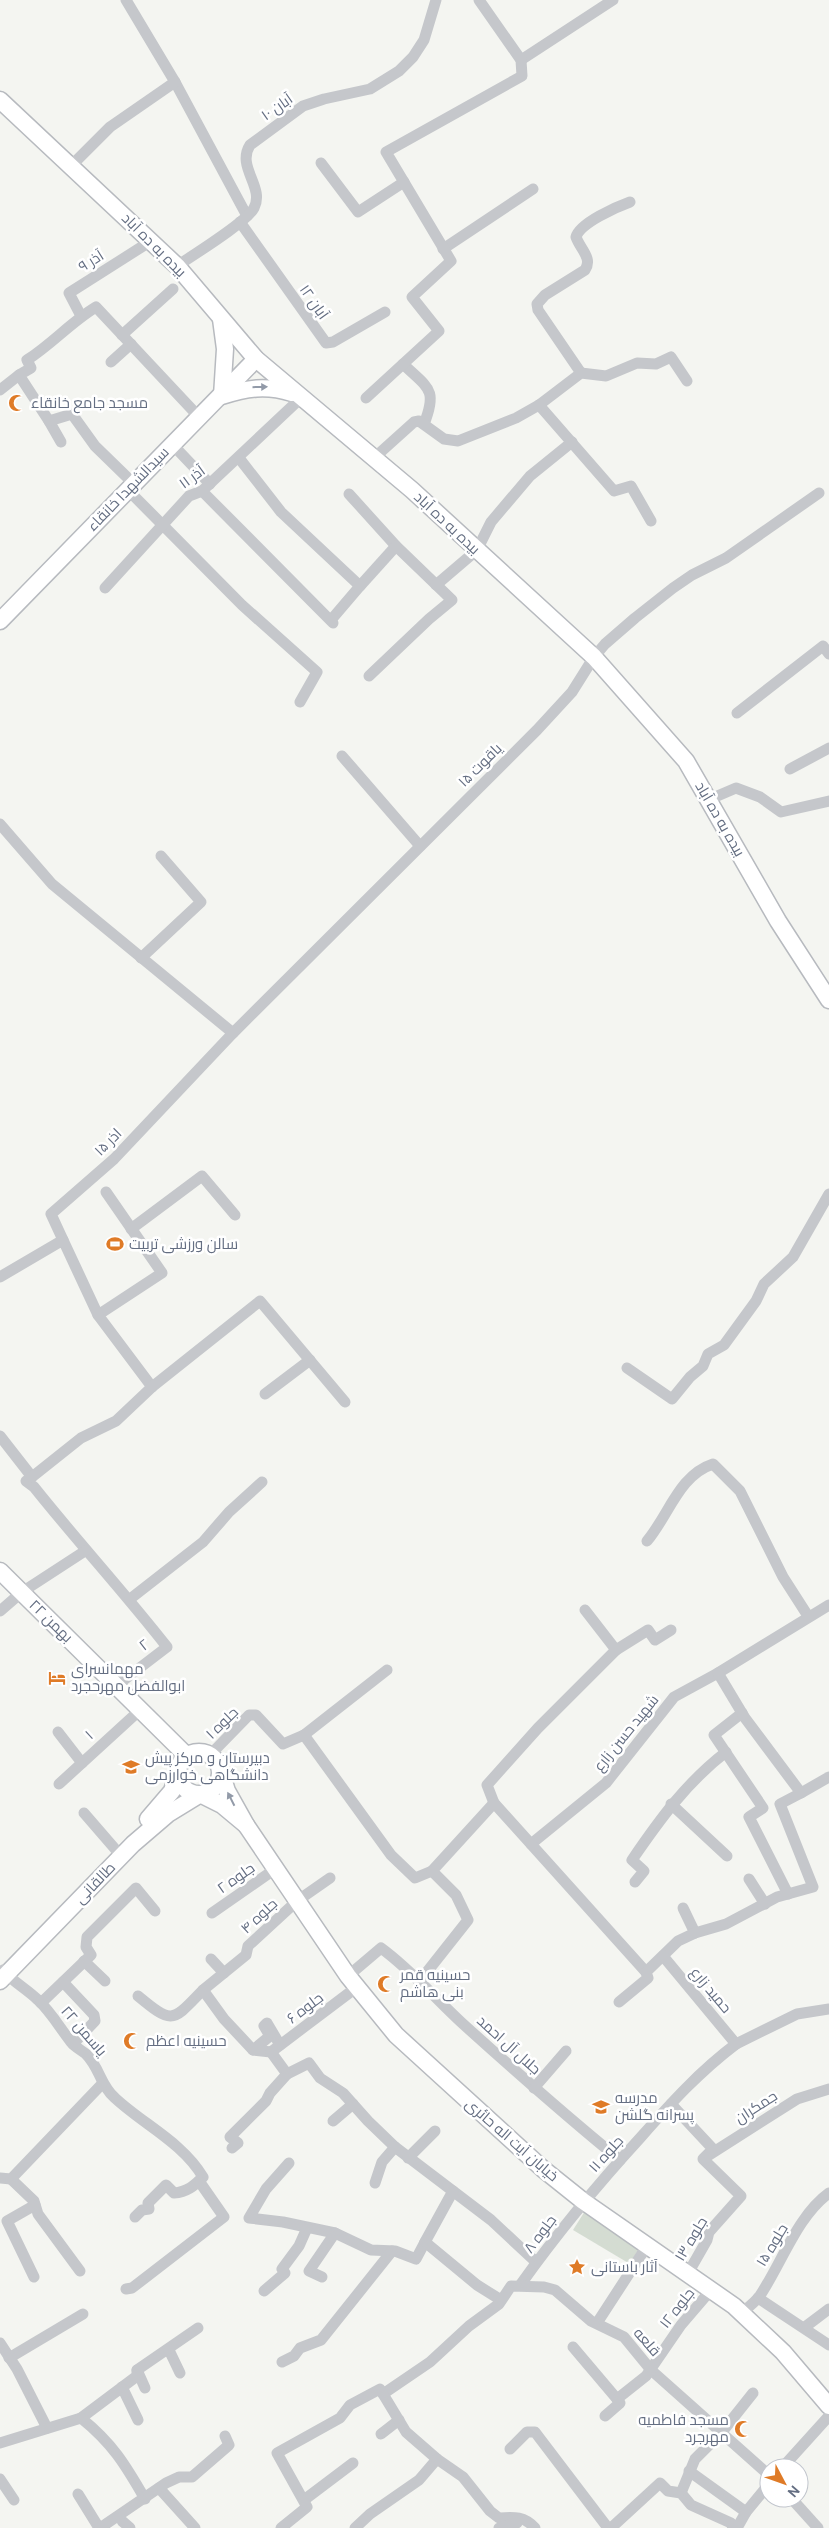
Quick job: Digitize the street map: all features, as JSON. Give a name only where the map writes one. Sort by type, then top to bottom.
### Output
[{"type":"main road","name":"بیده به ده آباد","points":[[0,100],[177,266],[256,359],[374,458],[594,657],[686,761],[778,921],[829,1000]]},
{"type":"main road","points":[[221,319],[225,349],[222,396],[264,386],[301,396]]},
{"type":"main road","name":"سیدالشهدا خانقاء","points":[[0,621],[130,486],[222,396],[256,359]]},
{"type":"main road","name":"۲۲ بهمن","points":[[0,1571],[187,1756]]},
{"type":"main road","points":[[197,1752],[210,1755],[219,1765],[227,1791],[246,1826],[222,1805],[186,1790],[178,1778],[178,1771],[180,1764],[187,1756],[197,1752]]},
{"type":"main road","name":"طالقانی","points":[[2,1974],[116,1850],[162,1805],[172,1790],[178,1771]]},
{"type":"main road","points":[[201,1795],[217,1786],[221,1772]]},
{"type":"main road","name":"طالقانی","points":[[2,1974],[133,1844],[168,1814],[201,1795]]},
{"type":"main road","name":"خیابان آیت اله حائری","points":[[246,1826],[352,1982],[396,2035],[424,2062],[583,2201],[742,2313],[783,2352],[829,2406]]},
{"type":"street","points":[[126,0],[175,82],[243,219],[177,266]]},
{"type":"street","name":"آبان ۱۰","points":[[243,219],[255,207],[257,199],[245,161],[246,152],[250,146],[303,106],[324,99],[370,89],[399,72],[413,57],[424,40],[436,0]]},
{"type":"street","points":[[366,398],[439,331],[412,297],[451,261],[386,152],[522,76],[521,60],[479,0]]},
{"type":"street","points":[[521,60],[613,0]]},
{"type":"street","points":[[72,166],[110,127],[175,82]]},
{"type":"street","points":[[321,163],[358,212],[404,182]]},
{"type":"street","points":[[443,248],[533,189]]},
{"type":"street","points":[[581,373],[538,310],[537,304],[545,295],[585,270],[588,266],[587,256],[576,237],[578,231],[608,212],[630,202]]},
{"type":"street","name":"آبان ۱۲","points":[[243,219],[326,343],[333,342],[385,312]]},
{"type":"street","name":"آذر ۹","points":[[81,316],[69,293],[151,241]]},
{"type":"street","points":[[122,336],[173,289]]},
{"type":"street","points":[[0,390],[31,368],[26,360],[39,352],[81,316],[96,307],[200,418]]},
{"type":"street","points":[[111,362],[131,344]]},
{"type":"street","points":[[374,458],[408,425],[420,421],[444,439],[458,441],[516,418],[539,405],[581,373],[606,376],[637,363],[656,364],[671,357],[687,381]]},
{"type":"street","points":[[403,364],[429,389],[432,404],[424,424]]},
{"type":"street","points":[[20,375],[61,442]]},
{"type":"street","name":"آذر ۱۱","points":[[106,588],[162,523],[189,496],[206,487],[239,458],[301,396]]},
{"type":"street","points":[[539,405],[614,491],[631,486],[651,521]]},
{"type":"street","points":[[49,422],[72,414],[95,446],[162,523],[242,605],[317,672],[300,702]]},
{"type":"street","points":[[436,585],[477,550],[491,522],[530,476],[572,442]]},
{"type":"street","points":[[172,444],[206,487],[332,621],[396,546]]},
{"type":"street","points":[[239,458],[281,512],[360,586]]},
{"type":"street","name":"یاقوت ۱۵","points":[[181,1086],[537,730],[572,692],[594,657],[605,644],[673,588],[692,575],[726,558],[819,493]]},
{"type":"street","points":[[349,494],[396,546],[452,600],[428,619],[369,676]]},
{"type":"street","points":[[737,713],[823,646],[829,654]]},
{"type":"street","points":[[790,769],[828,751]]},
{"type":"street","points":[[342,756],[420,846]]},
{"type":"street","points":[[708,800],[736,788],[760,797],[781,812],[829,801]]},
{"type":"street","points":[[0,824],[52,884],[233,1033]]},
{"type":"street","points":[[141,958],[201,902],[160,856]]},
{"type":"street","name":"اذر ۱۵","points":[[63,1240],[52,1214],[114,1159],[181,1086]]},
{"type":"street","points":[[132,1229],[202,1176],[235,1215]]},
{"type":"street","points":[[98,1315],[162,1273],[106,1192]]},
{"type":"street","points":[[627,1368],[672,1398],[690,1377],[703,1366],[708,1354],[724,1345],[756,1301],[764,1284],[792,1258],[829,1194]]},
{"type":"street","points":[[0,1277],[63,1240],[98,1315],[152,1388]]},
{"type":"street","points":[[262,1482],[229,1512],[203,1542],[130,1599],[85,1551],[34,1487],[26,1482],[81,1438],[116,1421],[152,1388],[260,1301],[345,1402]]},
{"type":"street","points":[[265,1394],[310,1360]]},
{"type":"street","points":[[0,1436],[32,1477]]},
{"type":"street","points":[[647,1541],[682,1487],[701,1468],[713,1464],[740,1492],[783,1577],[808,1616]]},
{"type":"street","points":[[0,1611],[22,1592],[85,1551]]},
{"type":"street","name":"۲","points":[[116,1686],[167,1647],[130,1599]]},
{"type":"street","name":"شهید حسن زارع","points":[[531,1844],[606,1783],[674,1697],[718,1674],[808,1616],[829,1605]]},
{"type":"street","points":[[585,1610],[616,1650]]},
{"type":"street","points":[[619,2002],[648,1978],[646,1972],[494,1803],[487,1785],[538,1728],[616,1650],[648,1630],[655,1640],[671,1630]]},
{"type":"street","points":[[387,1670],[304,1735],[391,1855],[415,1878],[432,1871],[494,1803]]},
{"type":"street","points":[[718,1674],[742,1713],[801,1793]]},
{"type":"street","name":"۱","points":[[59,1784],[140,1710]]},
{"type":"street","points":[[742,1713],[714,1734],[763,1808],[749,1817],[788,1894]]},
{"type":"street","name":"جلوه ۱","points":[[210,1755],[249,1715],[256,1715],[282,1744],[304,1735]]},
{"type":"street","points":[[58,1732],[82,1763]]},
{"type":"street","points":[[635,1882],[644,1871],[632,1860],[672,1804],[706,1768],[726,1752]]},
{"type":"street","points":[[646,1972],[678,1940],[726,1924],[788,1894],[813,1887],[780,1804],[829,1777]]},
{"type":"street","points":[[672,1804],[727,1856]]},
{"type":"street","points":[[84,1813],[116,1850]]},
{"type":"street","name":"جلوه ۲","points":[[212,1913],[268,1874],[274,1867]]},
{"type":"street","points":[[419,1982],[468,1920],[456,1895],[432,1871]]},
{"type":"street","name":"جلوه ۴","points":[[138,1996],[162,2015],[171,2018],[177,2015],[203,1990],[246,1955],[248,1946],[297,1902],[330,1878]]},
{"type":"street","points":[[748,1879],[765,1904]]},
{"type":"street","points":[[41,2003],[91,1955],[86,1946],[87,1937],[136,1888],[155,1911]]},
{"type":"street","points":[[683,1908],[695,1933]]},
{"type":"street","name":"جلال آل احمد","points":[[381,1948],[398,1960],[419,1982],[534,2088],[620,2160]]},
{"type":"street","name":"جلوه ۶","points":[[276,2049],[352,1982],[381,1948]]},
{"type":"street","name":"حمید زارع","points":[[663,1956],[736,2044]]},
{"type":"street","points":[[211,1959],[224,1974]]},
{"type":"street","points":[[84,1961],[105,1981]]},
{"type":"street","name":"یاسمن ۲۲","points":[[2,1974],[41,2003],[73,2044],[98,2068],[102,2084],[114,2098],[149,2123],[194,2162],[201,2179],[228,2217],[132,2288],[126,2289]]},
{"type":"street","points":[[63,1982],[94,2015],[95,2021],[73,2044]]},
{"type":"street","points":[[203,1990],[224,2019],[253,2050],[276,2049]]},
{"type":"street","points":[[703,2159],[714,2149],[671,2104],[705,2068],[736,2044],[797,2014],[829,2009]]},
{"type":"street","points":[[253,2050],[270,2036],[264,2026],[267,2023],[287,2074]]},
{"type":"street","points":[[534,2088],[566,2051]]},
{"type":"street","points":[[232,2148],[238,2143],[230,2137],[266,2101],[270,2093],[287,2074],[309,2064],[320,2078],[344,2093],[395,2147],[491,2220],[536,2262]]},
{"type":"street","points":[[80,2272],[38,2214],[34,2201],[6,2179],[102,2084]]},
{"type":"street","name":"جمکران","points":[[703,2159],[797,2099],[829,2089]]},
{"type":"street","points":[[334,2121],[353,2104]]},
{"type":"street","name":"جلوه ۱۱","points":[[583,2201],[671,2104]]},
{"type":"street","points":[[408,2158],[435,2132]]},
{"type":"street","points":[[375,2183],[382,2162],[395,2147]]},
{"type":"street","name":"جلوه ۱۳","points":[[687,2275],[708,2240],[709,2232],[741,2196],[703,2159]]},
{"type":"street","points":[[289,2163],[266,2189],[249,2218],[335,2233],[371,2250],[392,2251],[416,2259],[453,2191]]},
{"type":"street","points":[[135,2217],[142,2210],[149,2209],[148,2203],[166,2185],[174,2193],[182,2192],[201,2179]]},
{"type":"street","name":"جلوه ۱۵","points":[[742,2313],[758,2298],[797,2232],[820,2200],[829,2193]]},
{"type":"street","name":"جلوه ۸","points":[[383,2394],[430,2362],[501,2300],[536,2262],[583,2201]]},
{"type":"street","points":[[34,2277],[6,2220],[35,2205]]},
{"type":"street","points":[[264,2291],[286,2273],[282,2269],[299,2246],[307,2228]]},
{"type":"street","points":[[322,2277],[309,2271],[335,2233]]},
{"type":"street","points":[[425,2242],[501,2300]]},
{"type":"street","points":[[597,2323],[647,2246]]},
{"type":"street","points":[[282,2362],[294,2356],[300,2348],[321,2340],[392,2251]]},
{"type":"street","name":"قلعه","points":[[516,2285],[555,2290],[597,2323],[624,2337],[651,2370],[759,2466]]},
{"type":"street","name":"جلوه ۱۲","points":[[605,2416],[620,2403],[617,2399],[651,2370],[685,2318],[711,2290]]},
{"type":"street","points":[[758,2298],[805,2327],[829,2345]]},
{"type":"street","points":[[805,2327],[829,2309]]},
{"type":"street","points":[[9,2358],[83,2314]]},
{"type":"street","points":[[137,2370],[169,2350],[198,2328]]},
{"type":"street","points":[[0,2342],[47,2428]]},
{"type":"street","points":[[573,2348],[617,2399]]},
{"type":"street","points":[[169,2350],[180,2373]]},
{"type":"street","points":[[0,2443],[81,2418],[137,2376],[137,2370]]},
{"type":"street","points":[[137,2370],[145,2388]]},
{"type":"street","points":[[122,2387],[138,2420]]},
{"type":"street","points":[[281,2528],[307,2507],[276,2453],[340,2418],[350,2406],[380,2389],[406,2432],[437,2459],[463,2477],[490,2511],[499,2518],[517,2517],[532,2524]]},
{"type":"street","points":[[681,2493],[695,2459],[722,2432],[752,2393]]},
{"type":"street","points":[[791,2458],[829,2416]]},
{"type":"street","points":[[81,2418],[100,2433],[120,2455],[145,2499]]},
{"type":"street","points":[[381,2434],[399,2420]]},
{"type":"street","points":[[510,2449],[527,2432],[535,2432],[612,2528],[660,2482],[668,2491],[681,2493],[691,2505],[731,2523],[735,2528],[759,2496]]},
{"type":"street","points":[[78,2494],[99,2528],[179,2477],[192,2477],[229,2445],[225,2436]]},
{"type":"street","points":[[355,2528],[370,2514],[419,2480],[437,2459]]},
{"type":"street","points":[[304,2500],[353,2463]]},
{"type":"street","points":[[689,2471],[746,2512]]},
{"type":"street","points":[[0,2479],[14,2500]]},
{"type":"street","points":[[159,2488],[194,2528]]},
{"type":"street","points":[[800,2508],[818,2528]]},
{"type":"street","points":[[499,2528],[532,2524]]},
{"type":"street","points":[[187,2528],[190,2526],[194,2528]]},
{"type":"shaded area","points":[[585,2211],[638,2250],[630,2264],[573,2230]]},
{"type":"place","name":"مسجد جامع خانقاء","points":[[17,403]]},
{"type":"place","name":"سالن ورزشی تربیت","points":[[115,1244]]},
{"type":"place","name":"مهمانسرای ابوالفضل مهرحجرد","points":[[57,1678]]},
{"type":"place","name":"دبیرستان و مرکز پیش دانشگاهی خوارزمی","points":[[131,1767]]},
{"type":"place","name":"حسینیه قمر بنی هاشم","points":[[386,1984]]},
{"type":"place","name":"حسینیه اعظم","points":[[132,2041]]},
{"type":"place","name":"مدرسه پسرانه گلشن","points":[[601,2107]]},
{"type":"place","name":"آثار باستانی","points":[[577,2267]]},
{"type":"place","name":"مسجد فاطمیه مهرجرد","points":[[743,2429]]}]
